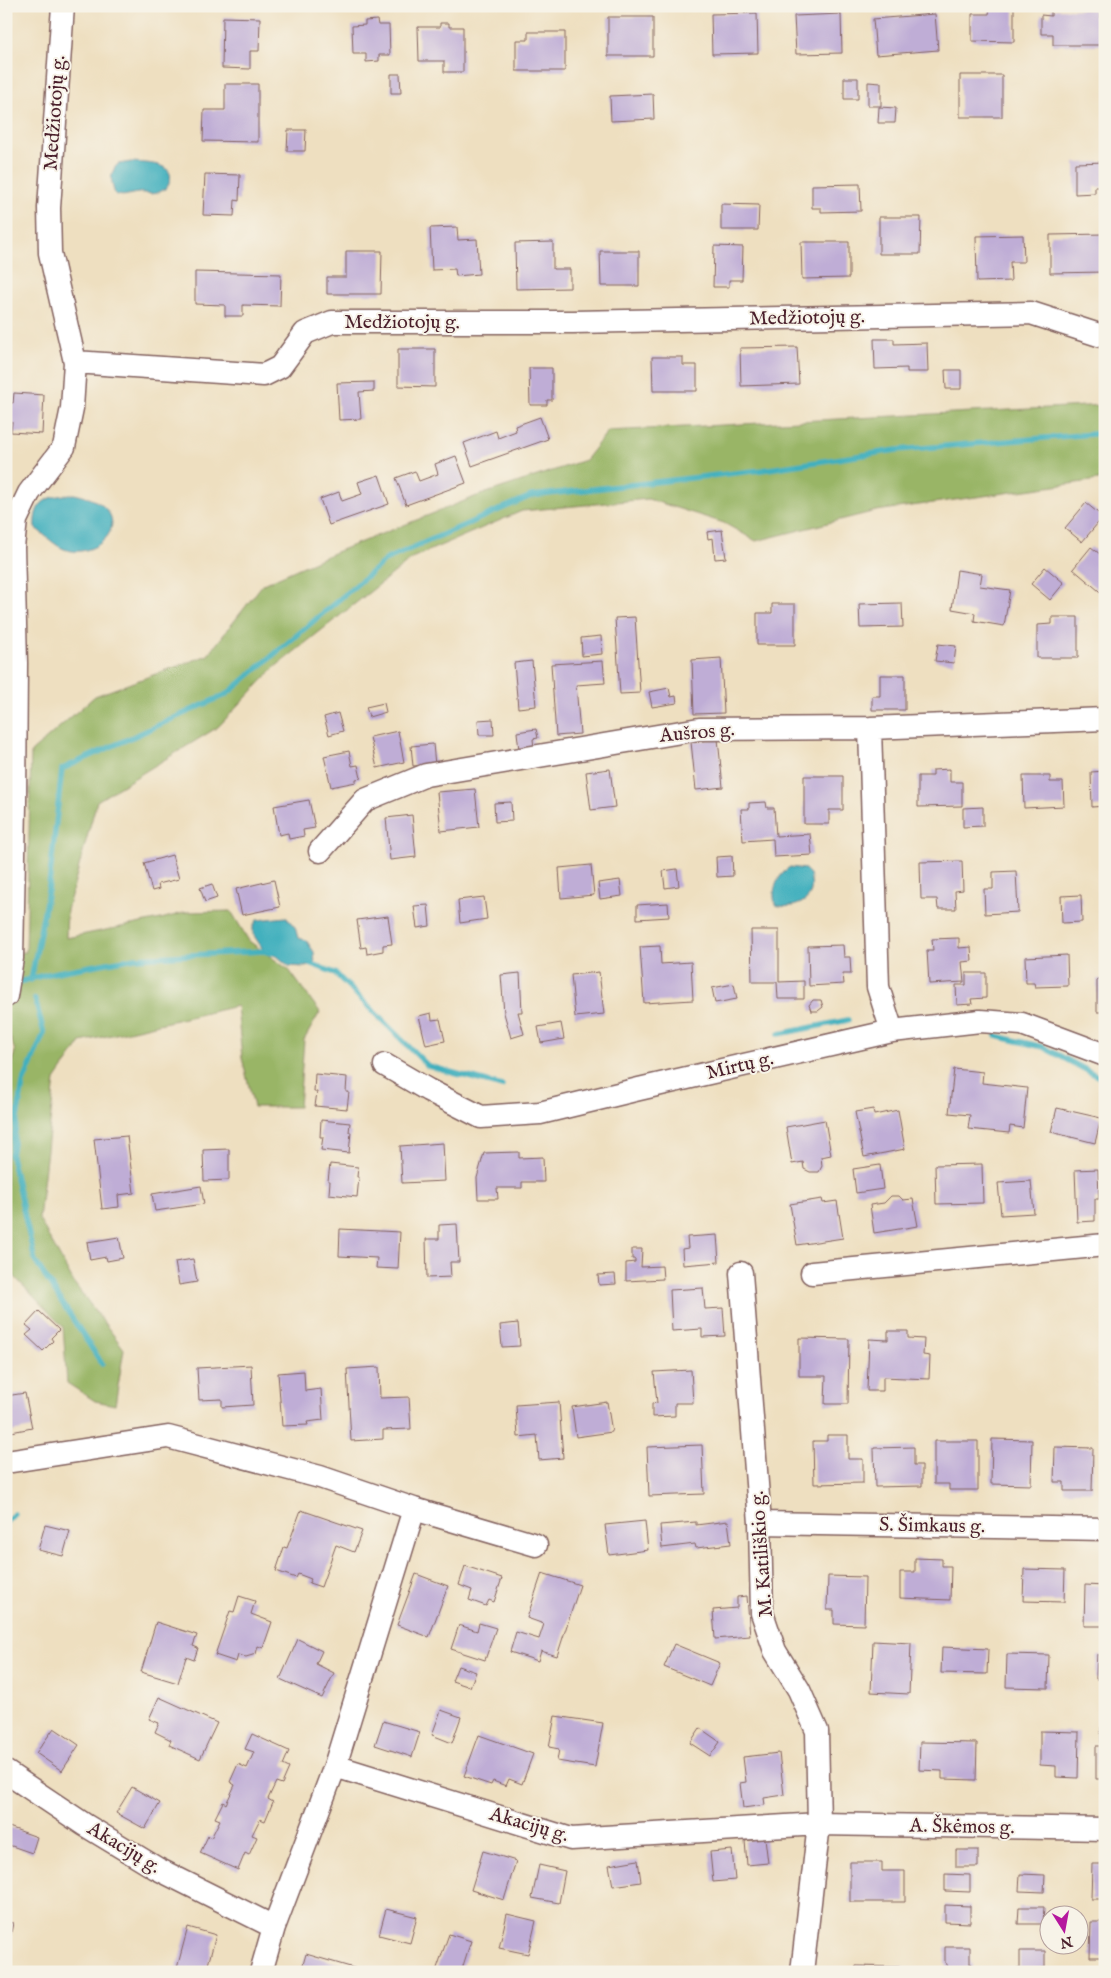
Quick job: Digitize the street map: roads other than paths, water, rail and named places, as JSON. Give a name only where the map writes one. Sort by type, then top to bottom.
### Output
[{"type":"street","name":"Medžiotojų g.","points":[[63,6],[49,208],[50,253],[75,362],[264,375],[280,367],[305,333],[332,322],[583,322],[1031,313],[1105,337]]},
{"type":"street","points":[[6,996],[12,958],[16,663],[13,547],[16,520],[29,492],[64,447],[72,408],[75,362]]},
{"type":"street","name":"Aušros g.","points":[[320,851],[365,800],[426,775],[698,729],[870,728],[1105,719]]},
{"type":"street","points":[[870,728],[878,987],[892,1031]]},
{"type":"street","name":"Mirtų g.","points":[[385,1065],[428,1090],[481,1117],[540,1114],[639,1089],[892,1031],[980,1021],[1022,1024],[1105,1055]]},
{"type":"street","points":[[812,1273],[1105,1244]]},
{"type":"street","name":"M. Katiliškio g.","points":[[741,1274],[760,1523],[762,1613],[775,1652],[799,1690],[818,1731],[819,1824],[802,1972]]},
{"type":"street","points":[[6,1462],[168,1437],[320,1477],[414,1509],[536,1545]]},
{"type":"street","points":[[261,1972],[274,1927],[335,1766],[414,1509]]},
{"type":"street","name":"S. Šimkaus g.","points":[[760,1523],[1105,1529]]},
{"type":"street","name":"Akacijų g.","points":[[335,1766],[571,1839],[819,1824]]},
{"type":"street","name":"Akacijų g.","points":[[6,1772],[85,1825],[156,1868],[274,1927]]},
{"type":"street","name":"A. Škėmos g.","points":[[819,1824],[1105,1829]]},
{"type":"water","points":[[131,162],[164,167],[169,171],[169,183],[163,190],[155,194],[140,193],[124,196],[115,194],[112,174],[115,167],[118,164]]},
{"type":"water","points":[[74,494],[89,498],[103,506],[110,515],[112,524],[104,540],[86,550],[64,549],[35,528],[35,518],[40,505],[51,498]]},
{"type":"water","points":[[790,867],[805,869],[810,874],[811,890],[806,899],[797,905],[776,905],[774,894],[776,884],[782,874]]},
{"type":"water","points":[[286,917],[295,927],[298,938],[306,940],[314,952],[315,964],[305,967],[289,966],[278,957],[264,951],[253,934],[253,927],[257,920]]},
{"type":"waterway","points":[[31,980],[49,885],[62,769],[227,694],[387,559],[531,496],[762,470],[897,450],[1105,433]]},
{"type":"waterway","points":[[19,982],[52,973],[135,958],[264,951],[271,953]]},
{"type":"waterway","points":[[309,963],[335,973],[428,1066],[502,1086]]},
{"type":"waterway","points":[[35,999],[44,1033],[23,1083],[11,1156],[35,1261],[102,1364]]},
{"type":"waterway","points":[[779,1034],[848,1020]]},
{"type":"waterway","points":[[996,1036],[1043,1047],[1105,1080]]},
{"type":"waterway","points":[[6,1522],[14,1514]]}]
